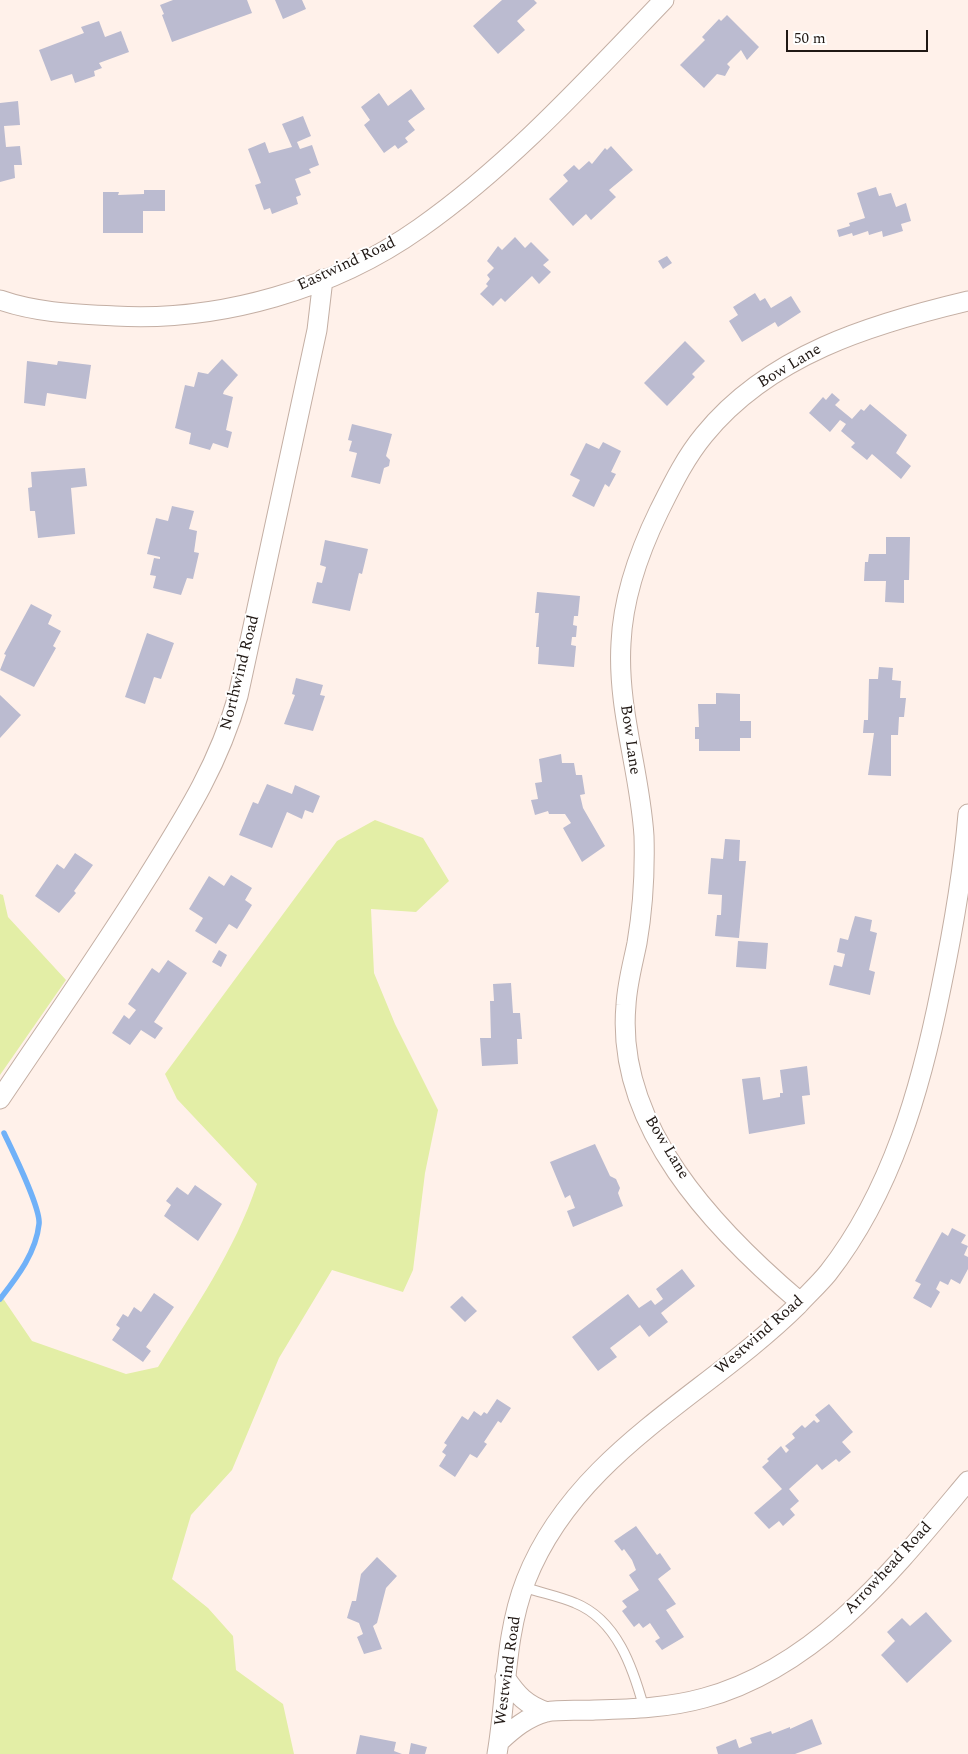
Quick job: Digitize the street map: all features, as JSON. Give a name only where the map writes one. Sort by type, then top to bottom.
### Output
[{"type":"street","name":"Eastwind Road","points":[[3,304],[79,314],[137,317],[193,314],[284,294],[378,254],[420,228],[469,190],[568,99],[664,0]]},
{"type":"street","name":"Northwind Road","points":[[0,1099],[129,907],[189,812],[211,772],[229,726],[238,696],[317,330],[323,279]]},
{"type":"street","name":"Bow Lane","points":[[800,1302],[724,1230],[700,1202],[671,1163],[649,1124],[631,1082],[624,1039],[626,1002],[644,882],[644,833],[623,704],[620,644],[625,607],[645,544],[678,473],[703,436],[724,413],[762,381],[804,355],[852,334],[968,301]]},
{"type":"street","name":"Westwind Road","points":[[498,1748],[505,1678],[513,1627],[524,1587],[545,1540],[572,1500],[612,1457],[774,1329],[828,1274],[855,1236],[875,1200],[899,1143],[932,1032],[953,932],[968,814]]},
{"type":"street","name":"Arrowhead Road","points":[[498,1748],[525,1720],[547,1712],[644,1708],[680,1704],[728,1690],[774,1668],[824,1634],[883,1581],[968,1481]]},
{"type":"street","name":"Arrowhead Road","points":[[505,1678],[518,1697],[532,1707],[547,1712]]},
{"type":"lane","points":[[524,1587],[575,1603],[592,1612],[610,1629],[633,1670],[644,1708]]},
{"type":"green space","points":[[375,820],[423,838],[449,881],[416,912],[371,909],[374,973],[395,1024],[438,1110],[425,1173],[413,1270],[403,1292],[332,1270],[279,1358],[232,1470],[191,1515],[172,1579],[208,1608],[233,1636],[236,1670],[283,1704],[294,1754],[0,1754],[0,1294],[32,1341],[126,1374],[158,1367],[200,1301],[226,1255],[257,1184],[177,1099],[165,1074],[337,841]]},
{"type":"green space","points":[[0,894],[3,895],[8,917],[66,980],[0,1075]]},
{"type":"building","points":[[173,0],[247,0],[252,13],[172,42],[160,5]]},
{"type":"building","points":[[275,0],[302,0],[306,9],[283,19]]},
{"type":"building","points":[[502,0],[534,0],[537,3],[517,21],[525,30],[498,54],[473,26]]},
{"type":"building","points":[[727,15],[759,47],[747,60],[741,50],[727,64],[730,67],[725,76],[717,74],[704,88],[680,65],[705,40],[702,37],[719,19],[721,21]]},
{"type":"building","points":[[99,21],[105,37],[121,31],[129,52],[99,63],[102,68],[94,71],[95,76],[75,83],[72,74],[51,81],[39,50],[84,33],[81,27]]},
{"type":"building","points":[[411,89],[425,109],[408,121],[415,130],[405,138],[408,142],[398,149],[395,145],[384,153],[364,125],[370,120],[361,107],[379,93],[388,106]]},
{"type":"building","points":[[18,101],[20,125],[4,126],[6,147],[20,146],[22,165],[14,165],[15,178],[0,182],[0,103]]},
{"type":"building","points":[[303,116],[311,136],[297,142],[300,149],[312,145],[319,165],[309,169],[311,173],[295,179],[301,195],[296,197],[298,204],[272,214],[270,208],[264,210],[255,185],[261,183],[248,149],[265,142],[269,153],[292,147],[282,124]]},
{"type":"building","points":[[611,146],[633,170],[609,190],[616,197],[591,220],[586,214],[573,226],[549,199],[568,181],[563,175],[574,165],[579,170],[589,161],[592,164],[605,148],[607,150]]},
{"type":"building","points":[[876,187],[879,196],[891,193],[896,207],[906,203],[911,221],[901,224],[903,231],[883,237],[882,231],[869,235],[868,231],[853,236],[852,233],[839,237],[837,230],[850,226],[849,223],[865,218],[857,193]]},
{"type":"building","points":[[144,190],[165,190],[165,211],[143,211],[143,233],[103,233],[103,192],[119,192],[118,195],[144,194]]},
{"type":"building","points":[[515,237],[525,248],[531,242],[549,260],[543,265],[551,272],[539,284],[532,276],[505,302],[501,298],[493,306],[480,294],[488,286],[486,284],[490,279],[487,275],[494,268],[487,261],[498,246],[502,250]]},
{"type":"building","points":[[667,256],[672,263],[663,269],[658,261]]},
{"type":"building","points":[[755,293],[760,301],[765,298],[771,308],[791,296],[801,312],[778,327],[775,322],[742,342],[729,321],[738,315],[733,307]]},
{"type":"building","points":[[685,341],[705,361],[692,374],[695,377],[667,406],[644,383]]},
{"type":"building","points":[[222,359],[238,375],[223,394],[233,397],[226,430],[232,432],[228,448],[213,443],[210,450],[189,444],[191,433],[175,428],[185,385],[194,387],[198,372],[208,374]]},
{"type":"building","points":[[27,361],[57,365],[58,361],[91,365],[86,399],[47,393],[45,406],[24,403]]},
{"type":"building","points":[[832,393],[840,400],[835,405],[852,419],[861,409],[864,411],[870,404],[907,435],[896,453],[911,466],[901,479],[872,454],[867,460],[851,447],[855,443],[841,431],[846,424],[840,420],[830,432],[809,413],[823,397],[826,400]]},
{"type":"building","points":[[352,424],[392,434],[386,456],[390,460],[389,466],[384,468],[380,484],[351,477],[357,453],[349,451],[352,441],[348,440]]},
{"type":"building","points":[[603,442],[621,451],[611,472],[616,474],[609,487],[605,484],[594,507],[572,496],[580,480],[570,475],[586,443],[599,449]]},
{"type":"building","points":[[85,468],[87,486],[71,488],[75,534],[38,538],[35,511],[30,511],[28,488],[32,487],[31,472]]},
{"type":"building","points":[[172,506],[194,511],[189,529],[197,531],[194,552],[199,553],[193,579],[187,578],[181,595],[153,588],[156,576],[150,575],[154,558],[160,559],[160,557],[147,554],[156,518],[168,521]]},
{"type":"building","points":[[886,537],[910,537],[909,580],[904,580],[904,603],[885,602],[886,581],[864,581],[865,562],[868,562],[869,554],[886,554]]},
{"type":"building","points":[[325,540],[368,549],[362,574],[359,573],[350,611],[312,603],[317,582],[322,583],[326,567],[320,565]]},
{"type":"building","points":[[537,592],[580,596],[578,616],[574,616],[573,625],[577,626],[576,637],[572,637],[571,645],[576,646],[574,667],[538,664],[539,647],[536,647],[539,613],[535,613]]},
{"type":"building","points":[[31,604],[52,615],[48,624],[61,631],[53,646],[56,648],[34,687],[0,670],[6,655],[4,654]]},
{"type":"building","points":[[147,633],[174,643],[161,679],[154,677],[145,704],[125,697]]},
{"type":"building","points":[[879,667],[893,668],[892,680],[901,681],[900,698],[906,698],[904,717],[899,717],[898,735],[891,735],[891,776],[868,775],[874,733],[863,733],[864,720],[868,720],[869,679],[878,679]]},
{"type":"building","points":[[296,678],[323,685],[320,695],[325,696],[313,731],[284,724],[295,695],[292,694]]},
{"type":"building","points":[[716,693],[740,694],[740,721],[751,721],[751,738],[740,738],[740,751],[699,751],[699,739],[695,739],[695,727],[699,727],[698,704],[716,704]]},
{"type":"building","points":[[0,695],[21,715],[0,738]]},
{"type":"building","points":[[561,754],[562,763],[574,763],[576,775],[582,775],[585,794],[580,795],[583,808],[605,846],[582,862],[563,828],[571,823],[565,814],[549,814],[548,811],[535,815],[531,800],[538,799],[535,783],[542,782],[539,759]]},
{"type":"building","points":[[267,784],[292,794],[295,785],[320,796],[313,813],[305,810],[302,819],[287,812],[272,848],[239,835],[253,802],[258,804]]},
{"type":"building","points":[[725,839],[740,840],[739,861],[746,861],[739,938],[715,936],[717,915],[721,915],[722,895],[708,894],[711,858],[723,859]]},
{"type":"building","points":[[75,853],[93,865],[74,891],[76,893],[59,913],[35,896],[57,864],[64,869]]},
{"type":"building","points":[[231,875],[252,888],[245,900],[252,905],[237,929],[229,924],[216,944],[195,931],[203,918],[189,909],[209,876],[224,886]]},
{"type":"building","points":[[855,916],[872,920],[870,931],[877,933],[869,970],[875,972],[870,995],[829,985],[834,965],[842,967],[845,954],[837,952],[840,938],[848,940]]},
{"type":"building","points":[[738,941],[768,943],[766,969],[736,967]]},
{"type":"building","points":[[219,950],[227,955],[221,967],[212,962]]},
{"type":"building","points":[[168,960],[187,973],[154,1022],[163,1028],[155,1039],[141,1030],[130,1045],[112,1033],[124,1015],[129,1019],[136,1010],[128,1004],[152,968],[159,973]]},
{"type":"building","points":[[511,983],[513,1013],[520,1013],[522,1039],[517,1039],[518,1064],[482,1066],[480,1038],[491,1038],[490,1001],[494,1001],[493,984]]},
{"type":"building","points":[[807,1066],[810,1095],[802,1096],[805,1124],[749,1134],[742,1079],[760,1077],[763,1100],[780,1097],[780,1093],[783,1093],[780,1070]]},
{"type":"building","points":[[595,1144],[610,1176],[616,1179],[620,1188],[618,1193],[623,1206],[573,1227],[567,1211],[575,1208],[570,1195],[565,1198],[550,1162]]},
{"type":"building","points":[[195,1185],[222,1204],[198,1241],[164,1216],[171,1205],[166,1201],[177,1187],[188,1195]]},
{"type":"building","points":[[952,1228],[966,1235],[961,1243],[968,1246],[964,1255],[968,1257],[968,1269],[960,1284],[951,1279],[948,1285],[940,1281],[936,1289],[940,1292],[931,1308],[913,1298],[921,1284],[915,1281],[942,1232],[948,1236]]},
{"type":"building","points":[[682,1269],[695,1286],[661,1313],[668,1322],[649,1337],[640,1325],[610,1348],[617,1357],[598,1371],[572,1337],[628,1294],[639,1308],[651,1300],[655,1305],[663,1299],[656,1289]]},
{"type":"building","points":[[154,1293],[174,1307],[146,1347],[151,1351],[143,1362],[112,1340],[120,1328],[116,1325],[123,1314],[128,1317],[134,1307],[141,1312]]},
{"type":"building","points":[[462,1296],[477,1311],[465,1322],[450,1307]]},
{"type":"building","points":[[497,1399],[511,1408],[501,1423],[498,1421],[484,1442],[487,1444],[477,1458],[470,1454],[455,1477],[439,1466],[446,1455],[442,1452],[447,1445],[444,1443],[462,1416],[468,1420],[474,1411],[481,1416],[484,1412],[487,1414]]},
{"type":"building","points":[[829,1404],[853,1432],[842,1442],[851,1452],[839,1462],[836,1459],[822,1470],[817,1464],[789,1489],[799,1501],[790,1509],[795,1515],[783,1526],[779,1521],[769,1529],[754,1513],[782,1489],[762,1467],[769,1461],[767,1459],[781,1446],[786,1453],[789,1450],[785,1446],[795,1438],[792,1434],[802,1425],[805,1428],[814,1420],[817,1423],[820,1421],[815,1415]]},
{"type":"building","points":[[636,1526],[657,1555],[660,1553],[671,1569],[658,1579],[676,1604],[666,1610],[684,1637],[662,1650],[655,1641],[660,1638],[650,1623],[643,1628],[639,1623],[634,1627],[622,1611],[627,1607],[622,1601],[639,1590],[629,1575],[636,1570],[632,1560],[624,1549],[622,1551],[614,1541]]},
{"type":"building","points":[[377,1557],[397,1576],[386,1588],[377,1623],[373,1626],[382,1649],[364,1654],[357,1637],[363,1634],[359,1623],[347,1618],[352,1601],[356,1601],[361,1574]]},
{"type":"building","points":[[926,1612],[952,1641],[907,1683],[881,1655],[895,1641],[887,1632],[902,1618],[910,1626]]},
{"type":"building","points":[[812,1719],[822,1744],[795,1754],[718,1754],[716,1747],[736,1739],[739,1748],[752,1743],[750,1738],[771,1731],[772,1734],[790,1727],[790,1729]]},
{"type":"building","points":[[360,1735],[396,1742],[394,1751],[402,1754],[356,1754]]},
{"type":"building","points":[[411,1743],[427,1747],[425,1754],[409,1754]]},
{"type":"waterway","points":[[0,1299],[30,1255],[39,1224],[36,1205],[4,1133]]}]
